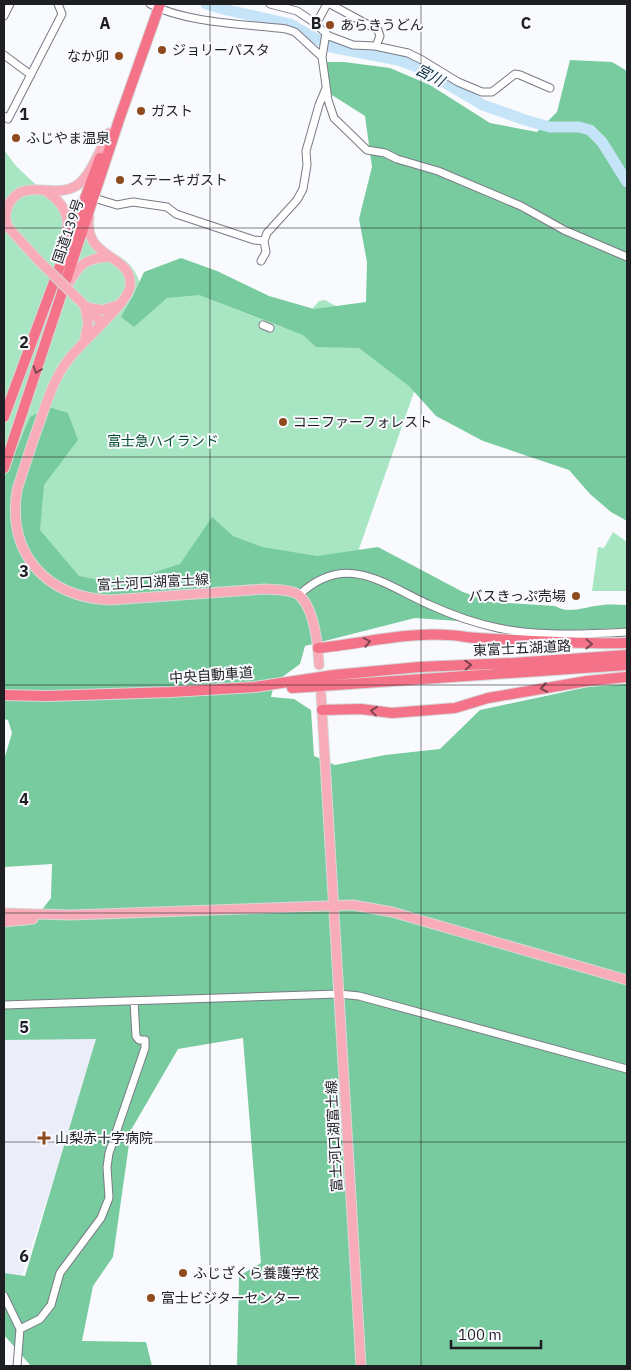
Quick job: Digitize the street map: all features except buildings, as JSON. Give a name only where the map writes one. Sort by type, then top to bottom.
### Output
[{"type":"highway","name":"国道139号","points":[[4,417],[48,302],[155,5]]},
{"type":"highway","name":"国道139号","points":[[4,468],[93,201],[155,5]]},
{"type":"highway","points":[[4,401],[26,357]]},
{"type":"highway","points":[[4,463],[11,445]]},
{"type":"highway","points":[[318,648],[352,645],[388,638],[447,635],[568,643],[627,643]]},
{"type":"highway","name":"東富士五湖道路","points":[[419,667],[627,655]]},
{"type":"highway","name":"東富士五湖道路","points":[[420,679],[627,665]]},
{"type":"highway","name":"中央自動車道","points":[[4,694],[48,696],[121,694],[254,687],[334,675],[419,667]]},
{"type":"highway","points":[[322,710],[361,709],[392,713],[455,708],[498,696],[627,676]]},
{"type":"highway","name":"中央自動車道","points":[[4,699],[48,700],[171,696],[420,679]]},
{"type":"main road","points":[[102,323],[39,261],[8,227],[5,213],[9,204],[21,192],[70,189],[84,180],[109,133]]},
{"type":"main road","points":[[26,357],[42,299],[63,245],[67,229],[66,210],[47,191]]},
{"type":"main road","name":"富士河口湖富士線","points":[[93,201],[88,219],[91,236],[96,246],[108,257],[122,264],[127,271],[130,279],[127,295],[121,304],[68,360],[52,386],[17,490],[15,502],[16,527],[25,551],[49,581],[66,591],[98,600],[265,589],[284,590],[299,595]]},
{"type":"main road","points":[[52,324],[68,285],[78,268],[90,259],[108,257]]},
{"type":"main road","points":[[85,306],[103,310],[121,304]]},
{"type":"main road","points":[[85,306],[88,323],[85,340]]},
{"type":"main road","points":[[299,595],[309,611],[316,629],[319,665]]},
{"type":"main road","name":"富士河口湖富士線","points":[[321,694],[361,1366]]},
{"type":"main road","points":[[4,922],[71,915],[353,905],[392,912],[627,980]]},
{"type":"main road","points":[[4,913],[71,915]]},
{"type":"street","points":[[5,12],[10,4]]},
{"type":"street","points":[[4,116],[8,119],[62,14],[58,4]]},
{"type":"street","points":[[270,4],[297,11],[316,24],[326,35],[353,46],[376,46],[408,53],[458,82],[482,92],[492,92],[516,74],[550,88]]},
{"type":"street","points":[[316,24],[329,4],[378,30],[380,36],[376,46]]},
{"type":"street","points":[[155,5],[181,15],[286,28],[295,32],[322,55]]},
{"type":"street","points":[[326,35],[322,55],[328,100],[334,118],[367,150],[385,153],[397,159],[438,172],[521,206],[564,230],[627,257]]},
{"type":"street","points":[[4,55],[31,75]]},
{"type":"street","points":[[261,261],[266,252],[264,240],[268,233],[297,200],[303,189],[307,165],[306,151],[319,105],[326,88]]},
{"type":"street","points":[[93,201],[117,205],[132,202],[167,207],[176,214],[254,240],[264,240]]},
{"type":"street","points":[[299,595],[312,583],[334,573],[362,574],[386,583],[429,605],[463,619],[500,628],[560,634],[627,632]]},
{"type":"street","points":[[4,1005],[339,994],[359,996],[627,1068]]},
{"type":"street","points":[[20,1329],[40,1319],[50,1305],[60,1273],[100,1218],[109,1198],[107,1167],[109,1153],[145,1048],[145,1040],[139,1040],[136,1036],[134,1001]]},
{"type":"street","points":[[4,1296],[20,1329],[17,1366]]},
{"type":"shaded area","name":"山梨赤十字病院","points":[[112,1006],[13,1301],[4,1286],[4,1008]]},
{"type":"green space","points":[[570,60],[612,62],[627,71],[627,521],[611,512],[590,494],[569,470],[483,441],[436,416],[409,386],[359,348],[316,347],[303,335],[199,295],[167,298],[134,327],[121,317],[144,272],[181,258],[217,271],[269,296],[314,309],[366,302],[367,262],[359,219],[372,167],[365,116],[324,90],[320,62],[344,62],[390,68],[430,85],[490,123],[537,132],[557,112]]},
{"type":"green space","name":"富士急ハイランド","points":[[4,150],[16,166],[106,250],[122,258],[130,265],[139,281],[182,288],[281,327],[290,328],[305,317],[319,301],[325,300],[345,311],[420,375],[353,566],[60,582],[4,498]]},
{"type":"green space","points":[[49,407],[68,413],[78,440],[44,485],[40,530],[79,576],[99,580],[143,576],[180,564],[212,517],[233,536],[262,547],[317,556],[378,547],[463,592],[490,602],[555,606],[566,610],[606,605],[627,605],[627,628],[543,631],[486,623],[415,618],[305,646],[300,664],[274,683],[271,697],[294,699],[311,710],[314,756],[335,765],[385,755],[440,749],[480,710],[588,687],[627,684],[627,1366],[237,1366],[239,1276],[261,1263],[243,1038],[178,1049],[131,1130],[113,1257],[93,1286],[82,1341],[146,1342],[152,1366],[31,1366],[4,1335],[4,1273],[25,1276],[96,1039],[4,1040],[4,926],[30,925],[51,898],[52,864],[4,867],[4,760],[12,733],[8,720],[4,719],[4,479],[30,417]]},
{"type":"green space","points":[[613,532],[627,542],[627,591],[592,591],[598,547],[604,548]]},
{"type":"waterway","name":"宮川","points":[[206,4],[290,24],[331,47],[398,60],[420,68],[483,105],[528,121],[550,127],[579,127],[590,130],[602,142],[627,182]]},
{"type":"place","name":"あらきうどん","points":[[330,25]]},
{"type":"place","name":"ジョリーパスタ","points":[[162,50]]},
{"type":"place","name":"なか卯","points":[[119,56]]},
{"type":"place","name":"ガスト","points":[[141,111]]},
{"type":"place","name":"ふじやま温泉","points":[[16,138]]},
{"type":"place","name":"ステーキガスト","points":[[120,180]]},
{"type":"place","name":"コニファーフォレスト","points":[[283,422]]},
{"type":"place","name":"バスきっぷ売場","points":[[576,596]]},
{"type":"place","name":"山梨赤十字病院","points":[[44,1138]]},
{"type":"place","name":"ふじざくら養護学校","points":[[183,1273]]},
{"type":"place","name":"富士ビジターセンター","points":[[151,1298]]}]
